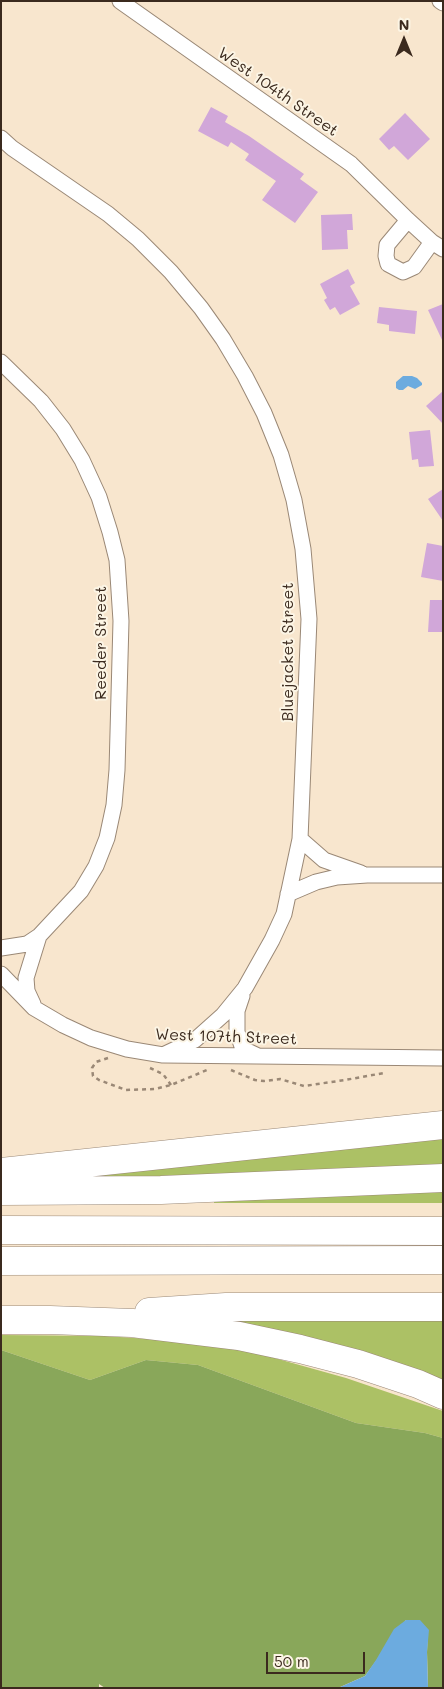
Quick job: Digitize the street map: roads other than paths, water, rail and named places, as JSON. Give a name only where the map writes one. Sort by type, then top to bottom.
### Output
[{"type":"highway","points":[[1,1172],[443,1124]]},
{"type":"highway","points":[[1,1191],[161,1190],[443,1178]]},
{"type":"highway","points":[[1,1230],[443,1230]]},
{"type":"highway","points":[[1,1260],[443,1260]]},
{"type":"highway","points":[[50,1320],[226,1306],[443,1306]]},
{"type":"highway","points":[[1,1320],[132,1323],[240,1336],[300,1348],[358,1364],[418,1384],[443,1395]]},
{"type":"street","name":"West 104th Street","points":[[120,1],[351,164],[408,220],[438,246],[414,267],[403,272],[388,264],[386,256],[387,245],[408,220]]},
{"type":"street","name":"Bluejacket Street","points":[[5,143],[108,214],[171,272],[201,308],[223,339],[264,413],[294,500],[303,549],[309,619],[300,839],[284,914],[272,940],[245,988],[223,1015],[195,1040],[162,1055]]},
{"type":"street","name":"Reeder Street","points":[[1,362],[41,401],[63,429],[82,460],[99,496],[117,560],[121,620],[114,806],[106,838],[96,866],[81,891],[39,936],[27,944],[1,948]]},
{"type":"street","points":[[300,839],[324,860],[367,875]]},
{"type":"street","points":[[288,894],[316,882],[337,877],[443,875]]},
{"type":"street","name":"Reeder Street","points":[[34,1008],[27,991],[26,978],[39,936]]},
{"type":"street","name":"West 107th Street","points":[[1,974],[34,1008],[63,1025],[91,1038],[127,1049],[162,1055],[443,1058]]},
{"type":"street","name":"Bluejacket Street","points":[[245,988],[237,1011],[237,1032],[243,1049],[258,1056]]},
{"type":"water","points":[[403,376],[417,378],[422,385],[415,389],[408,386],[403,390],[399,390],[396,388],[396,382]]},
{"type":"water","points":[[406,1620],[420,1620],[429,1630],[427,1652],[428,1688],[338,1688],[365,1676],[394,1629]]}]
